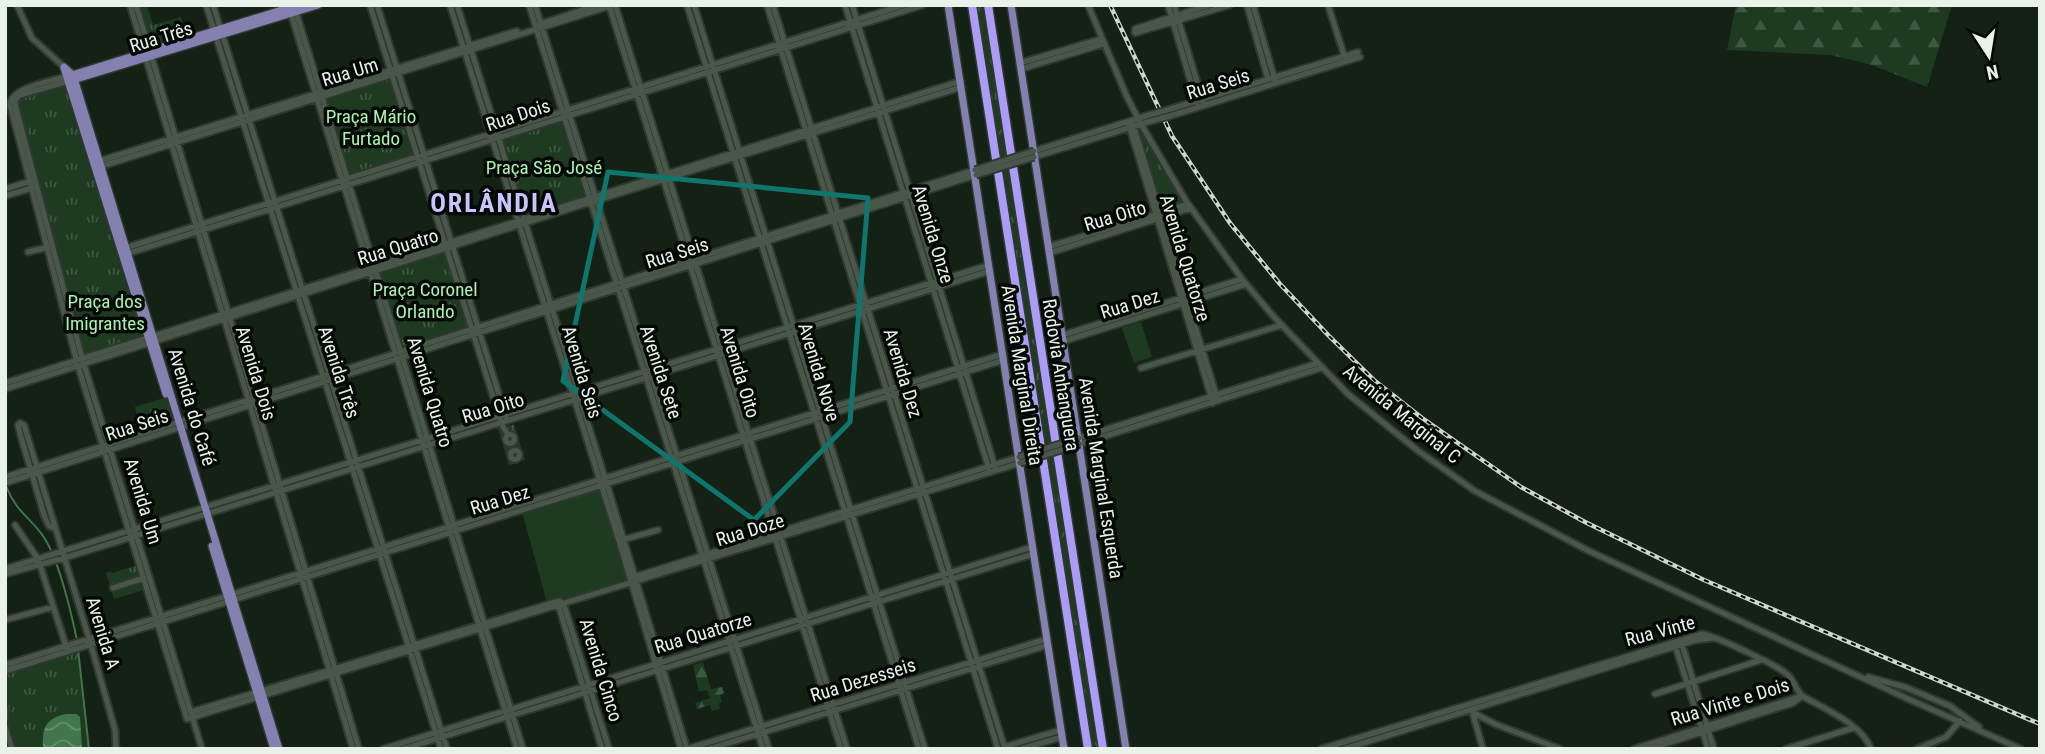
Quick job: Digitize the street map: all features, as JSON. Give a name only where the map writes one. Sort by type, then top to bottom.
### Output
[{"type":"highway","name":"Rodovia Anhanguera","points":[[972,5],[1088,749]]},
{"type":"highway","name":"Rodovia Anhanguera","points":[[988,5],[1103,749]]},
{"type":"main road","name":"Rua Três","points":[[71,78],[293,8],[318,5]]},
{"type":"main road","name":"Avenida Marginal Direita","points":[[948,5],[1064,749]]},
{"type":"main road","name":"Avenida Marginal Esquerda","points":[[1011,5],[1126,749]]},
{"type":"main road","name":"Avenida do Café","points":[[64,67],[71,78],[98,164],[276,749]]},
{"type":"street","points":[[17,5],[32,38],[64,67]]},
{"type":"street","name":"Avenida Dois","points":[[131,5],[303,576],[359,749]]},
{"type":"street","name":"Avenida Dois","points":[[136,5],[148,55]]},
{"type":"street","name":"Avenida Três","points":[[206,5],[219,33]]},
{"type":"street","name":"Avenida Três","points":[[213,5],[245,118],[413,648],[441,749]]},
{"type":"street","points":[[370,5],[395,72]]},
{"type":"street","points":[[377,5],[395,72],[508,433],[506,441],[511,443],[513,451]]},
{"type":"street","name":"Avenida Seis","points":[[450,5],[495,136],[687,749]]},
{"type":"street","name":"Avenida Seis","points":[[457,5],[467,49]]},
{"type":"street","name":"Avenida Sete","points":[[529,5],[676,459],[760,730],[769,749]]},
{"type":"street","name":"Avenida Sete","points":[[535,5],[538,26]]},
{"type":"street","name":"Rua Um","points":[[98,164],[395,72],[597,5]]},
{"type":"street","name":"Rua Um","points":[[538,26],[611,5]]},
{"type":"street","name":"Avenida Oito","points":[[611,5],[747,437],[841,749]]},
{"type":"street","name":"Avenida Nove","points":[[687,5],[710,69],[925,749]]},
{"type":"street","name":"Avenida Nove","points":[[694,5],[710,69]]},
{"type":"street","name":"Avenida Dez","points":[[767,5],[809,131],[1001,748]]},
{"type":"street","name":"Avenida Dez","points":[[773,5],[782,46]]},
{"type":"street","name":"Avenida Onze","points":[[845,5],[854,24],[908,194],[992,469]]},
{"type":"street","name":"Avenida Onze","points":[[852,5],[854,24]]},
{"type":"street","name":"Rua Dois","points":[[854,24],[904,5]]},
{"type":"street","name":"Rua Dois","points":[[125,251],[782,46],[923,5]]},
{"type":"street","name":"Avenida Marginal C","points":[[1088,5],[1134,123],[1244,282],[1348,394],[1417,450],[1475,491],[1589,551],[2021,749]]},
{"type":"street","points":[[1168,5],[1175,19],[1200,103]]},
{"type":"street","points":[[1174,5],[1175,19]]},
{"type":"street","points":[[1175,19],[1209,5]]},
{"type":"street","points":[[1142,29],[1230,5]]},
{"type":"street","points":[[1247,5],[1272,81]]},
{"type":"street","points":[[1253,5],[1272,81]]},
{"type":"street","points":[[1328,5],[1343,59]]},
{"type":"street","name":"Avenida Quatro","points":[[293,8],[509,713],[523,749]]},
{"type":"street","points":[[1020,66],[1102,41]]},
{"type":"street","name":"Rua Seis","points":[[6,480],[975,172],[1359,55]]},
{"type":"street","name":"Rua Três","points":[[13,99],[17,92],[71,78]]},
{"type":"street","name":"Rua Quatro","points":[[5,389],[10,383],[961,84]]},
{"type":"street","name":"Avenida Um","points":[[13,99],[32,184],[80,362],[189,716],[202,749]]},
{"type":"street","name":"Avenida Quatorze","points":[[1134,123],[1159,216],[1215,399]]},
{"type":"street","points":[[5,189],[32,184]]},
{"type":"street","points":[[5,196],[32,184]]},
{"type":"street","name":"Rua Oito","points":[[1049,250],[1189,206]]},
{"type":"street","points":[[27,252],[49,247]]},
{"type":"street","name":"Rua Oito","points":[[5,574],[990,268]]},
{"type":"street","name":"Rua Dez","points":[[1063,338],[1244,282]]},
{"type":"street","points":[[1141,368],[1282,325]]},
{"type":"street","name":"Rua Dez","points":[[5,665],[66,649],[303,576],[1003,357]]},
{"type":"street","name":"Rua Doze","points":[[189,716],[992,469],[1320,365]]},
{"type":"street","name":"Avenida A","points":[[35,471],[19,424],[24,424],[47,522],[54,528],[60,556],[115,730],[116,749]]},
{"type":"street","points":[[15,525],[39,562],[66,649]]},
{"type":"street","points":[[622,540],[658,530]]},
{"type":"street","name":"Avenida Um","points":[[133,533],[144,578],[160,620]]},
{"type":"street","name":"Rua Quatorze","points":[[383,749],[509,713],[1033,551]]},
{"type":"street","name":"Rua Oito","points":[[5,569],[39,562]]},
{"type":"street","points":[[113,588],[144,578]]},
{"type":"street","name":"Avenida Cinco","points":[[560,603],[608,749]]},
{"type":"street","points":[[5,620],[53,607]]},
{"type":"street","name":"Rua Vinte","points":[[1321,749],[1678,643],[1716,638],[1761,660]]},
{"type":"street","name":"Rua Dezesseis","points":[[687,749],[831,709],[1047,642]]},
{"type":"street","points":[[1678,643],[1708,749]]},
{"type":"street","name":"Rua Vinte","points":[[1344,749],[1472,711],[1678,643]]},
{"type":"street","name":"Rua Dez","points":[[5,671],[66,649]]},
{"type":"street","points":[[1655,694],[1761,660],[1785,673],[1802,696],[1864,735],[1871,749]]},
{"type":"street","name":"Avenida Seis","points":[[660,666],[681,749]]},
{"type":"street","name":"Avenida Dois","points":[[333,673],[353,749]]},
{"type":"street","name":"Avenida Marginal C","points":[[1855,673],[1906,687],[1950,706],[1993,735]]},
{"type":"street","name":"Avenida Nove","points":[[904,687],[919,749]]},
{"type":"street","name":"Avenida Cinco","points":[[587,689],[603,749]]},
{"type":"street","name":"Rua Vinte e Dois","points":[[1649,749],[1802,696]]},
{"type":"street","points":[[5,709],[5,718]]},
{"type":"street","name":"Avenida Oito","points":[[831,709],[847,749]]},
{"type":"street","points":[[1472,711],[1483,749]]},
{"type":"street","points":[[1472,711],[1495,724],[1560,749]]},
{"type":"street","name":"Avenida Quatro","points":[[509,713],[517,749]]},
{"type":"street","points":[[1917,749],[1946,737],[1960,722]]},
{"type":"street","points":[[5,727],[12,749]]},
{"type":"street","points":[[1704,728],[1714,749]]},
{"type":"street","points":[[1786,749],[1853,728]]},
{"type":"street","name":"Avenida Sete","points":[[760,730],[763,749]]},
{"type":"street","name":"Rua Dezesseis","points":[[709,749],[760,730]]},
{"type":"street","name":"Avenida Três","points":[[439,734],[447,749]]},
{"type":"street","name":"Rua Quatorze","points":[[403,749],[439,734]]},
{"type":"street","points":[[1001,748],[1062,734]]},
{"type":"street","points":[[1021,749],[1062,734]]},
{"type":"street","name":"Rua Vinte e Dois","points":[[1636,748],[1670,743]]},
{"type":"highlighted area","points":[[608,172],[868,198],[850,422],[754,520],[563,381]]},
{"type":"green space","points":[[136,5],[147,5],[153,25],[181,17],[188,39],[150,51]]},
{"type":"green space","points":[[975,5],[985,5],[1100,749],[1092,749]]},
{"type":"green space","points":[[1736,5],[1952,5],[1927,87],[1872,65],[1831,55],[1727,50]]},
{"type":"green space","name":"Praça Mário Furtado","points":[[393,75],[418,157],[348,178],[323,97]]},
{"type":"green space","name":"Praça dos Imigrantes","points":[[69,82],[145,337],[83,356],[35,180],[16,98]]},
{"type":"green space","name":"Praça São José","points":[[564,117],[589,197],[524,218],[499,138]]},
{"type":"green space","points":[[1139,132],[1142,133],[1183,203],[1161,210]]},
{"type":"green space","name":"Praça Coronel Orlando","points":[[448,248],[473,329],[402,351],[376,271]]},
{"type":"green space","points":[[1141,322],[1152,357],[1134,363],[1122,328]]},
{"type":"green space","points":[[167,397],[175,423],[142,434],[135,407]]},
{"type":"green space","points":[[514,424],[525,460],[509,465],[498,429]]},
{"type":"green space","points":[[599,489],[628,582],[547,603],[522,512]]},
{"type":"green space","points":[[139,565],[147,589],[114,599],[106,573]]},
{"type":"green space","points":[[78,650],[89,749],[13,749],[5,725],[5,674]]},
{"type":"green space","points":[[703,662],[711,689],[722,687],[724,693],[720,695],[720,709],[712,711],[710,705],[697,709],[695,703],[710,698],[707,690],[699,692],[693,665]]},
{"type":"water","points":[[66,714],[80,717],[82,749],[43,749],[46,726],[53,719]]},
{"type":"waterway","points":[[6,486],[15,503],[40,532],[50,549],[64,588],[77,640]]},
{"type":"waterway","points":[[78,649],[89,749]]},
{"type":"railway","points":[[1110,5],[1172,136],[1230,223],[1280,284],[1329,336],[1375,381],[1422,418],[1521,487],[1585,522],[1704,580],[2040,724]]},
{"type":"district","name":"ORLÂNDIA","points":[[494,203]]}]
